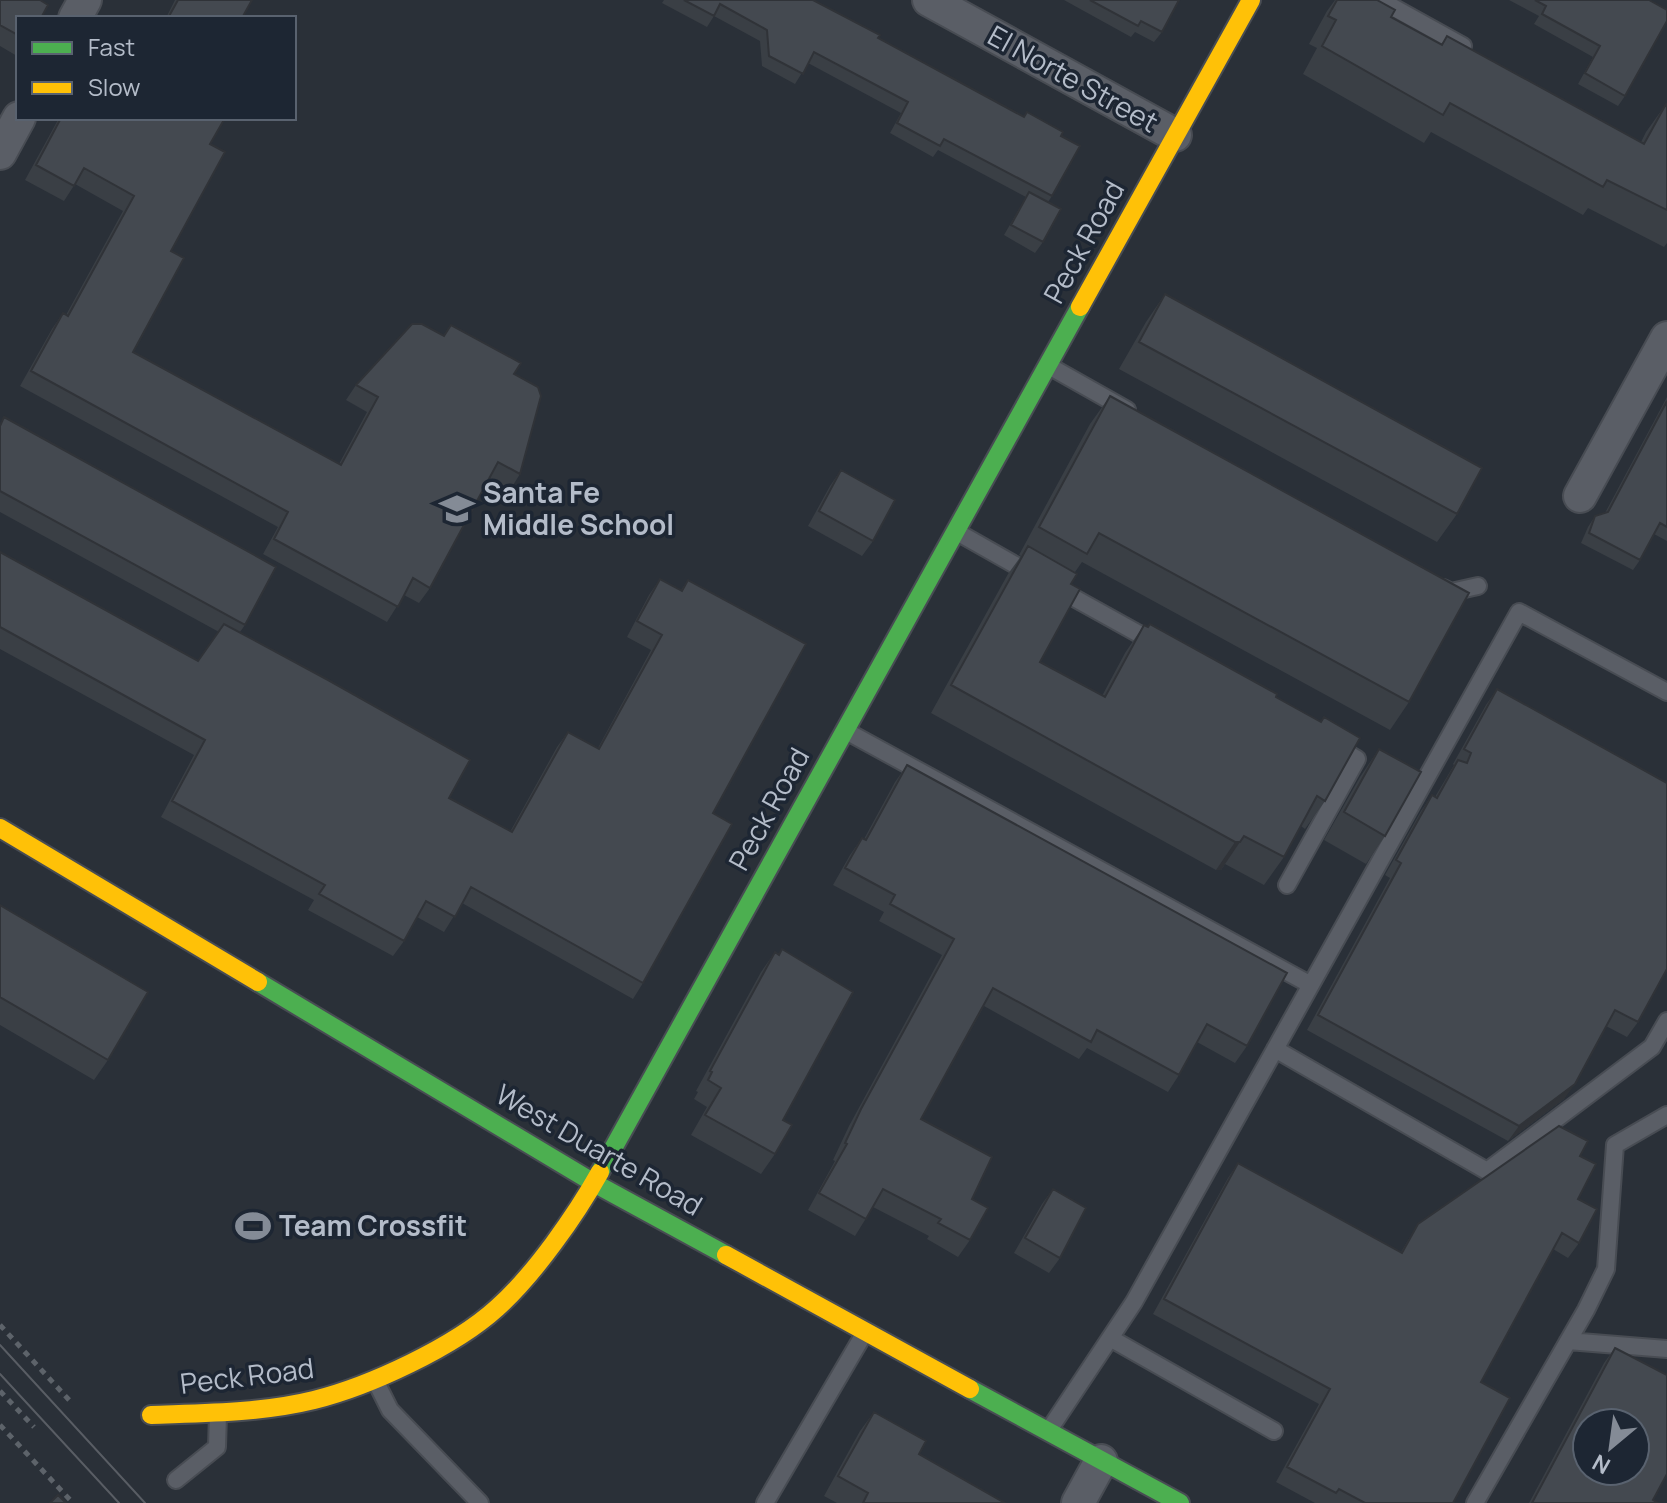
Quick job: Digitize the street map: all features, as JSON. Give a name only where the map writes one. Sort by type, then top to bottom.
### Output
[{"type":"street","name":"El Norte Street","points":[[929,0],[1175,135]]},
{"type":"street","name":"Peck Road","points":[[151,1415],[219,1413],[313,1400],[375,1380],[442,1346],[497,1308],[543,1256],[594,1183],[1251,0]]},
{"type":"street","points":[[0,153],[18,120]]},
{"type":"street","points":[[1580,496],[1667,338]]},
{"type":"street","name":"West Duarte Road","points":[[0,828],[594,1183],[1180,1503]]},
{"type":"street","points":[[1078,1503],[1101,1461]]},
{"type":"lane","points":[[1380,0],[1474,52]]},
{"type":"lane","points":[[1048,366],[1145,420]]},
{"type":"lane","points":[[956,532],[1171,651]]},
{"type":"lane","points":[[1424,576],[1451,592],[1478,586]]},
{"type":"lane","points":[[1048,1431],[1134,1302],[1519,612],[1667,692]]},
{"type":"lane","points":[[845,730],[1311,985]]},
{"type":"lane","points":[[1287,885],[1357,759],[1317,736]]},
{"type":"lane","points":[[1275,1049],[1487,1171],[1652,1047],[1667,1021]]},
{"type":"lane","points":[[1475,1503],[1606,1269],[1615,1145],[1667,1115]]},
{"type":"lane","points":[[765,1503],[864,1332]]},
{"type":"lane","points":[[1110,1338],[1274,1431]]},
{"type":"lane","points":[[1568,1341],[1667,1349]]},
{"type":"lane","points":[[375,1380],[390,1410],[480,1503]]},
{"type":"lane","points":[[176,1480],[217,1447],[219,1413]]},
{"type":"path","points":[[0,1325],[70,1401]]},
{"type":"path","points":[[0,1391],[34,1427]]},
{"type":"path","points":[[0,1425],[73,1503]]},
{"type":"building","points":[[0,0],[40,0],[48,5],[42,16],[16,16],[16,34],[0,25]]},
{"type":"building","points":[[178,0],[252,0],[243,16],[169,16]]},
{"type":"building","points":[[684,0],[813,0],[1024,117],[1027,112],[1063,132],[1061,136],[1080,146],[1052,196],[944,139],[940,146],[897,123],[908,102],[814,52],[803,74],[769,56],[767,30],[720,4],[714,16]]},
{"type":"building","points":[[1090,0],[1179,0],[1162,32],[1141,21],[1138,26]]},
{"type":"building","points":[[1337,0],[1377,0],[1395,10],[1391,17],[1442,45],[1447,36],[1644,144],[1666,104],[1667,210],[1607,180],[1603,187],[1450,103],[1443,115],[1322,46],[1336,20],[1328,16]]},
{"type":"building","points":[[1535,0],[1649,0],[1667,10],[1667,21],[1625,96],[1585,73],[1600,46],[1542,14],[1546,6]]},
{"type":"building","points":[[60,120],[224,120],[210,144],[225,152],[171,251],[184,258],[133,352],[341,465],[378,397],[356,385],[412,324],[422,324],[444,336],[451,325],[521,363],[514,374],[538,387],[541,396],[520,474],[498,462],[430,588],[413,578],[398,607],[274,539],[288,512],[31,371],[63,313],[68,316],[134,196],[84,168],[74,186],[36,165]]},
{"type":"building","points":[[1029,192],[1061,209],[1043,242],[1011,225]]},
{"type":"building","points":[[1165,294],[1482,468],[1457,514],[1139,342]]},
{"type":"building","points":[[1110,396],[1469,593],[1409,702],[1099,533],[1087,554],[1039,527]]},
{"type":"building","points":[[1667,401],[1667,527],[1660,523],[1640,560],[1589,533],[1595,516],[1608,512]]},
{"type":"building","points":[[4,417],[276,567],[245,625],[0,491],[0,426]]},
{"type":"building","points":[[841,470],[895,500],[873,541],[819,511]]},
{"type":"building","points":[[1028,546],[1077,574],[1071,584],[1080,589],[1040,662],[1105,697],[1144,625],[1148,627],[1150,624],[1277,694],[1276,697],[1321,722],[1324,717],[1360,738],[1325,801],[1317,796],[1284,857],[1244,836],[1240,842],[1235,842],[951,685]]},
{"type":"building","points":[[0,552],[198,661],[224,624],[328,680],[470,760],[449,798],[512,832],[568,732],[599,749],[662,635],[637,621],[660,579],[682,591],[688,580],[806,644],[713,813],[732,824],[643,983],[471,887],[455,917],[426,901],[404,941],[319,894],[325,885],[172,801],[205,740],[0,627]]},
{"type":"building","points":[[1497,689],[1667,783],[1667,969],[1638,1022],[1615,1010],[1575,1084],[1519,1126],[1318,1015],[1401,863],[1396,860],[1432,795],[1437,798],[1458,760],[1467,763],[1471,753],[1464,749]]},
{"type":"building","points":[[1379,749],[1421,772],[1385,836],[1344,812]]},
{"type":"building","points":[[907,765],[1287,973],[1247,1046],[1207,1024],[1179,1075],[1097,1030],[1091,1042],[993,988],[921,1119],[992,1157],[972,1199],[988,1208],[970,1240],[938,1223],[941,1219],[883,1189],[866,1219],[819,1193],[954,939],[890,904],[895,895],[845,868],[862,838],[866,840]]},
{"type":"building","points":[[0,905],[148,992],[108,1060],[0,997]]},
{"type":"building","points":[[782,949],[853,992],[783,1120],[792,1125],[775,1154],[705,1115],[721,1088],[708,1080],[710,1071],[775,952],[779,955]]},
{"type":"building","points":[[1559,1126],[1588,1141],[1580,1156],[1596,1164],[1578,1199],[1597,1209],[1579,1243],[1562,1233],[1481,1382],[1510,1398],[1453,1503],[1365,1503],[1339,1489],[1336,1493],[1287,1467],[1330,1389],[1164,1299],[1238,1163],[1402,1253],[1418,1224]]},
{"type":"building","points":[[1053,1189],[1086,1208],[1060,1258],[1025,1238]]},
{"type":"building","points":[[1615,1348],[1667,1375],[1667,1474],[1653,1500],[1658,1503],[1532,1503],[1571,1430],[1571,1487],[1651,1487],[1651,1407],[1583,1407]]},
{"type":"building","points":[[874,1412],[926,1441],[919,1454],[1005,1503],[863,1503],[868,1493],[838,1476]]},
{"type":"building","points":[[58,1495],[66,1503],[50,1503]]},
{"type":"tram line","points":[[0,1345],[145,1503]]},
{"type":"tram line","points":[[0,1374],[119,1503]]},
{"type":"traffic: fast","points":[[600,1172],[1080,307]]},
{"type":"traffic: fast","points":[[258,982],[594,1183],[726,1255]]},
{"type":"traffic: fast","points":[[970,1389],[1180,1503]]},
{"type":"traffic: slow","points":[[1080,307],[1251,0]]},
{"type":"traffic: slow","points":[[0,828],[258,982]]},
{"type":"traffic: slow","points":[[151,1415],[253,1410],[314,1400],[385,1375],[435,1351],[479,1323],[525,1279],[579,1207],[600,1172]]},
{"type":"traffic: slow","points":[[726,1255],[970,1389]]},
{"type":"place","name":"Santa Fe Middle School","points":[[457,509]]},
{"type":"place","name":"Team Crossfit","points":[[253,1226]]}]
